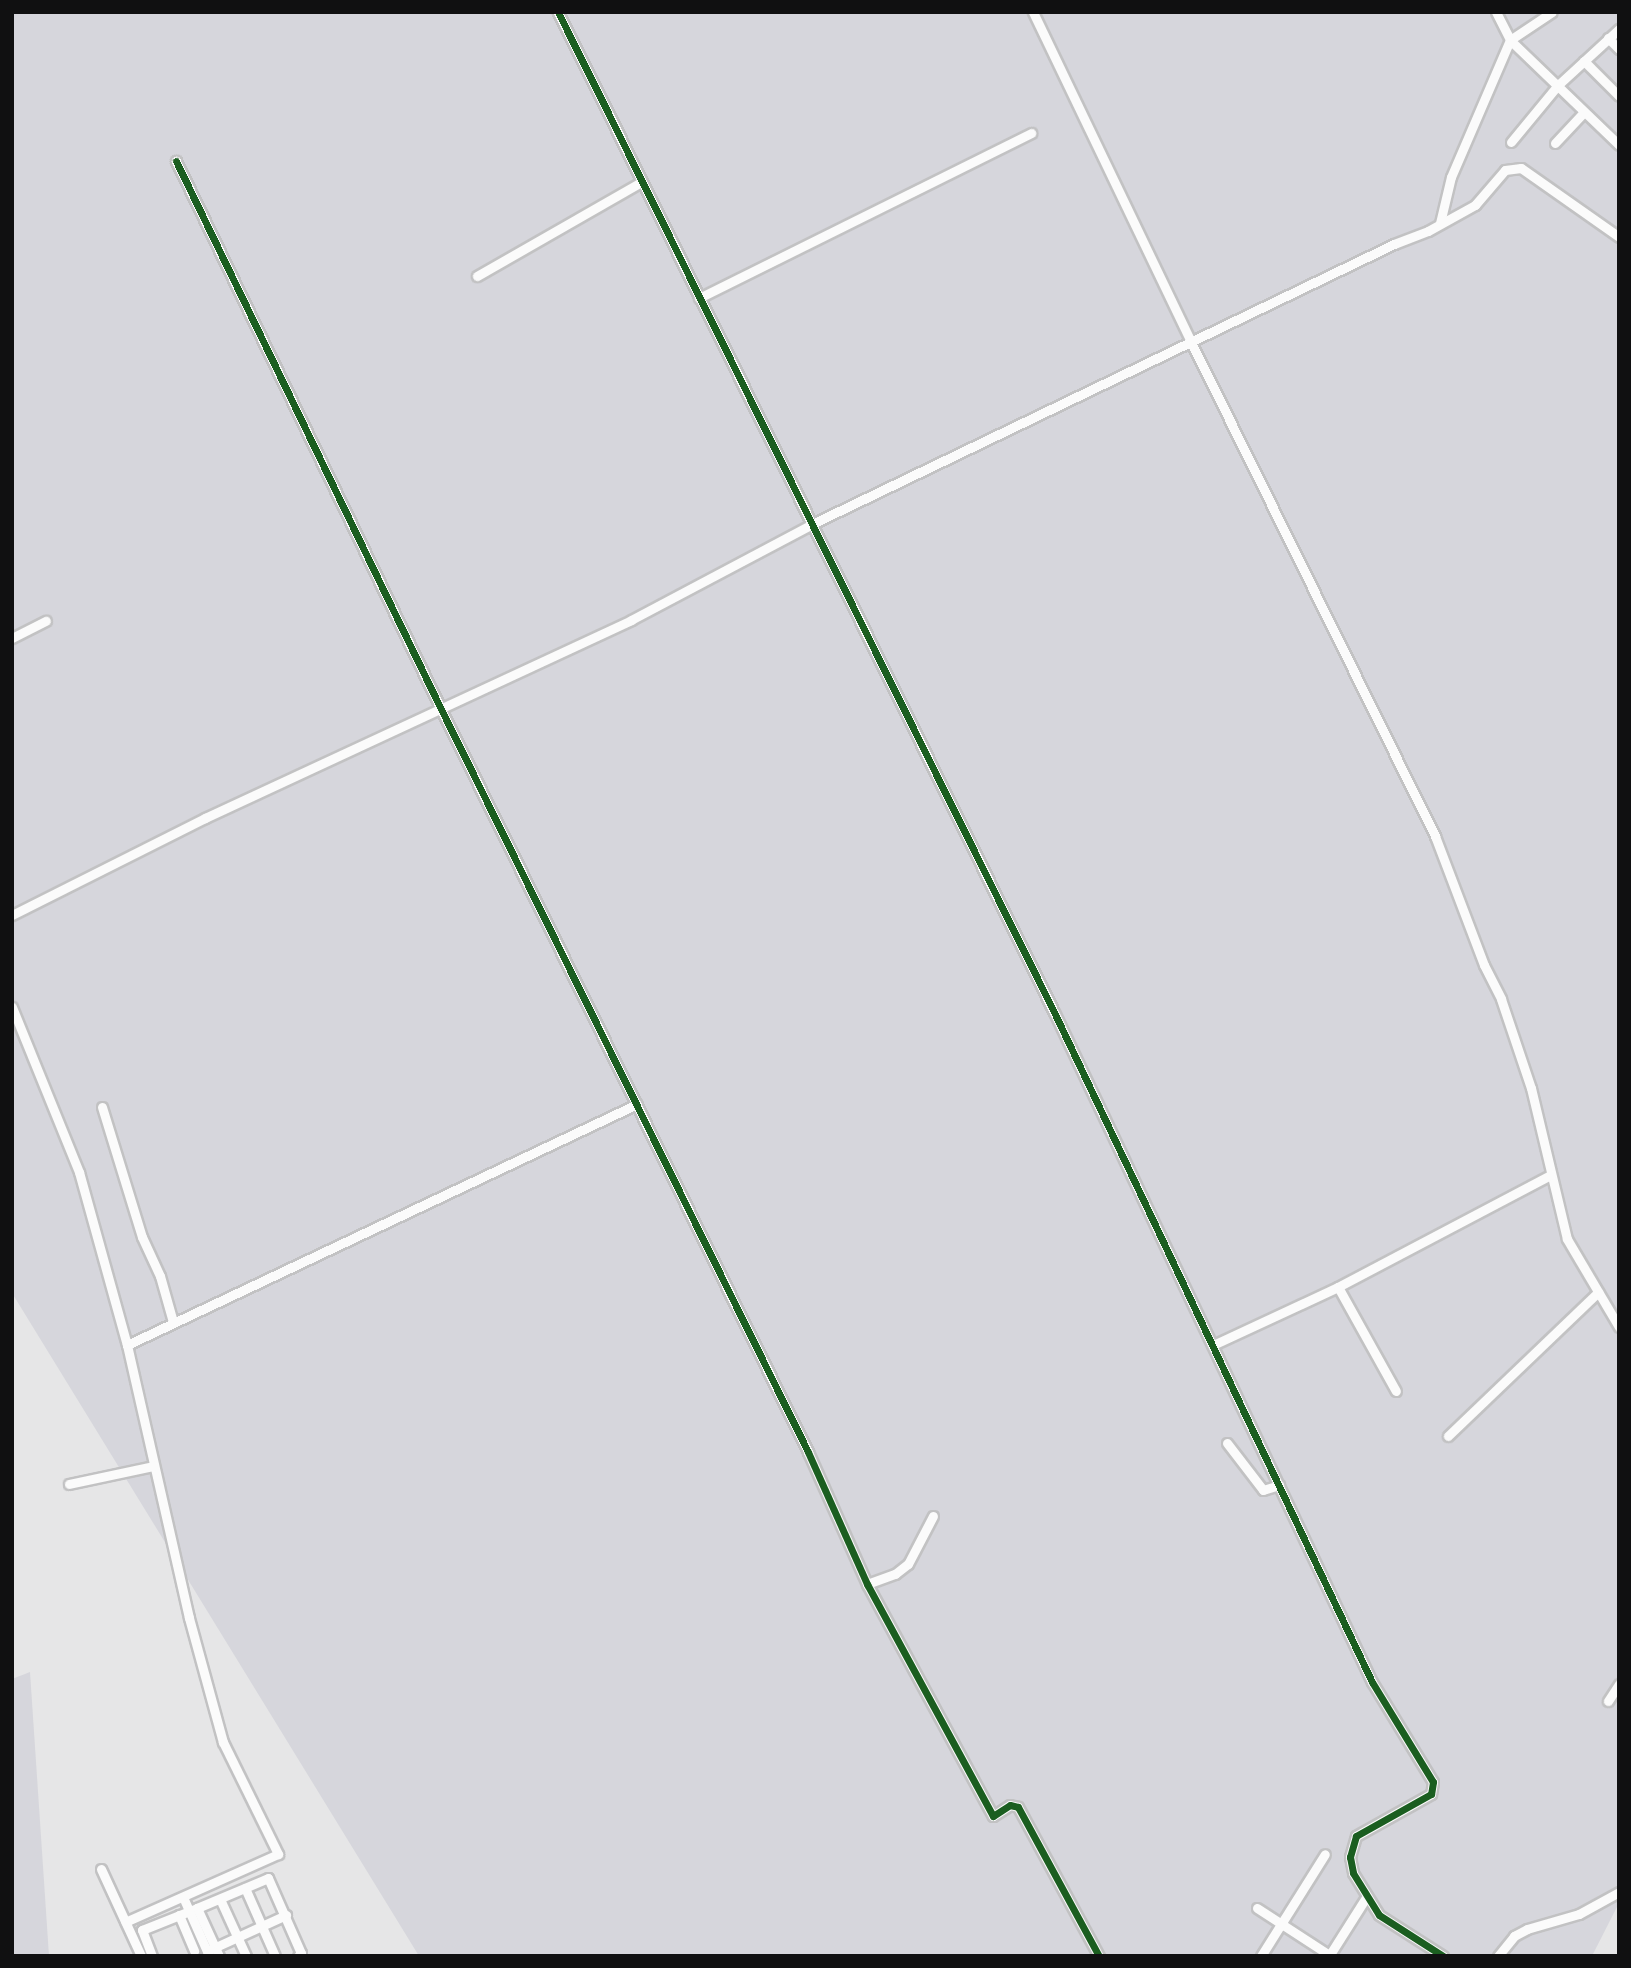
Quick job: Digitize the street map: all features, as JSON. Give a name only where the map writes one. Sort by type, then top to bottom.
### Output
[{"type":"street","points":[[558,12],[1048,1002],[1372,1682],[1434,1788],[1431,1794],[1356,1836],[1350,1857],[1353,1873],[1380,1915],[1443,1956]]},
{"type":"street","points":[[1033,12],[1191,342],[1435,836],[1484,965],[1501,999],[1531,1088],[1567,1239],[1619,1327]]},
{"type":"street","points":[[1496,12],[1510,40],[1619,145]]},
{"type":"street","points":[[1440,223],[1451,177],[1510,40],[1552,12]]},
{"type":"street","points":[[1511,142],[1558,85],[1619,29]]},
{"type":"street","points":[[1608,38],[1619,49]]},
{"type":"street","points":[[1584,61],[1619,96]]},
{"type":"street","points":[[1555,143],[1584,112]]},
{"type":"street","points":[[699,298],[1031,134]]},
{"type":"street","points":[[176,161],[439,707],[808,1452],[867,1584],[993,1816],[1010,1805],[1018,1807],[1099,1956]]},
{"type":"street","points":[[12,915],[439,707],[631,620],[811,524],[1440,223],[1475,205],[1505,170],[1521,168],[1619,237]]},
{"type":"street","points":[[477,276],[641,182]]},
{"type":"street","points":[[12,638],[46,621]]},
{"type":"street","points":[[12,1007],[79,1172],[127,1345],[195,1644],[223,1742],[278,1854],[125,1922]]},
{"type":"street","points":[[127,1345],[637,1104]]},
{"type":"street","points":[[102,1107],[142,1237],[160,1276],[173,1322]]},
{"type":"street","points":[[1213,1346],[1338,1286],[1550,1175]]},
{"type":"street","points":[[1338,1286],[1396,1391]]},
{"type":"street","points":[[1448,1436],[1598,1292]]},
{"type":"street","points":[[1227,1443],[1263,1490],[1279,1485]]},
{"type":"street","points":[[69,1484],[153,1466]]},
{"type":"street","points":[[867,1584],[895,1574],[908,1564],[933,1516]]},
{"type":"street","points":[[1608,1701],[1619,1684]]},
{"type":"street","points":[[1261,1956],[1325,1854]]},
{"type":"street","points":[[101,1869],[141,1956]]},
{"type":"street","points":[[152,1956],[142,1930],[268,1878],[301,1953],[298,1956]]},
{"type":"street","points":[[246,1888],[275,1956]]},
{"type":"street","points":[[1498,1956],[1514,1936],[1527,1928],[1580,1914],[1619,1892]]},
{"type":"street","points":[[1257,1908],[1330,1955],[1367,1896]]},
{"type":"street","points":[[183,1897],[193,1909],[211,1951]]},
{"type":"street","points":[[220,1899],[246,1956]]},
{"type":"street","points":[[179,1914],[194,1951]]},
{"type":"street","points":[[185,1956],[194,1951],[211,1951],[286,1915]]},
{"type":"shaded area","points":[[12,12],[1619,12],[1619,1903],[1592,1956],[419,1956],[12,1293]]},
{"type":"shaded area","points":[[30,1672],[49,1956],[12,1956],[12,1679]]},
{"type":"cycle path","points":[[558,12],[1054,1012],[1372,1682],[1433,1782],[1431,1794],[1356,1836],[1350,1857],[1353,1873],[1379,1915],[1443,1956]]},
{"type":"cycle path","points":[[176,161],[440,707],[808,1452],[867,1584],[993,1816],[1010,1805],[1018,1807],[1099,1956]]}]
